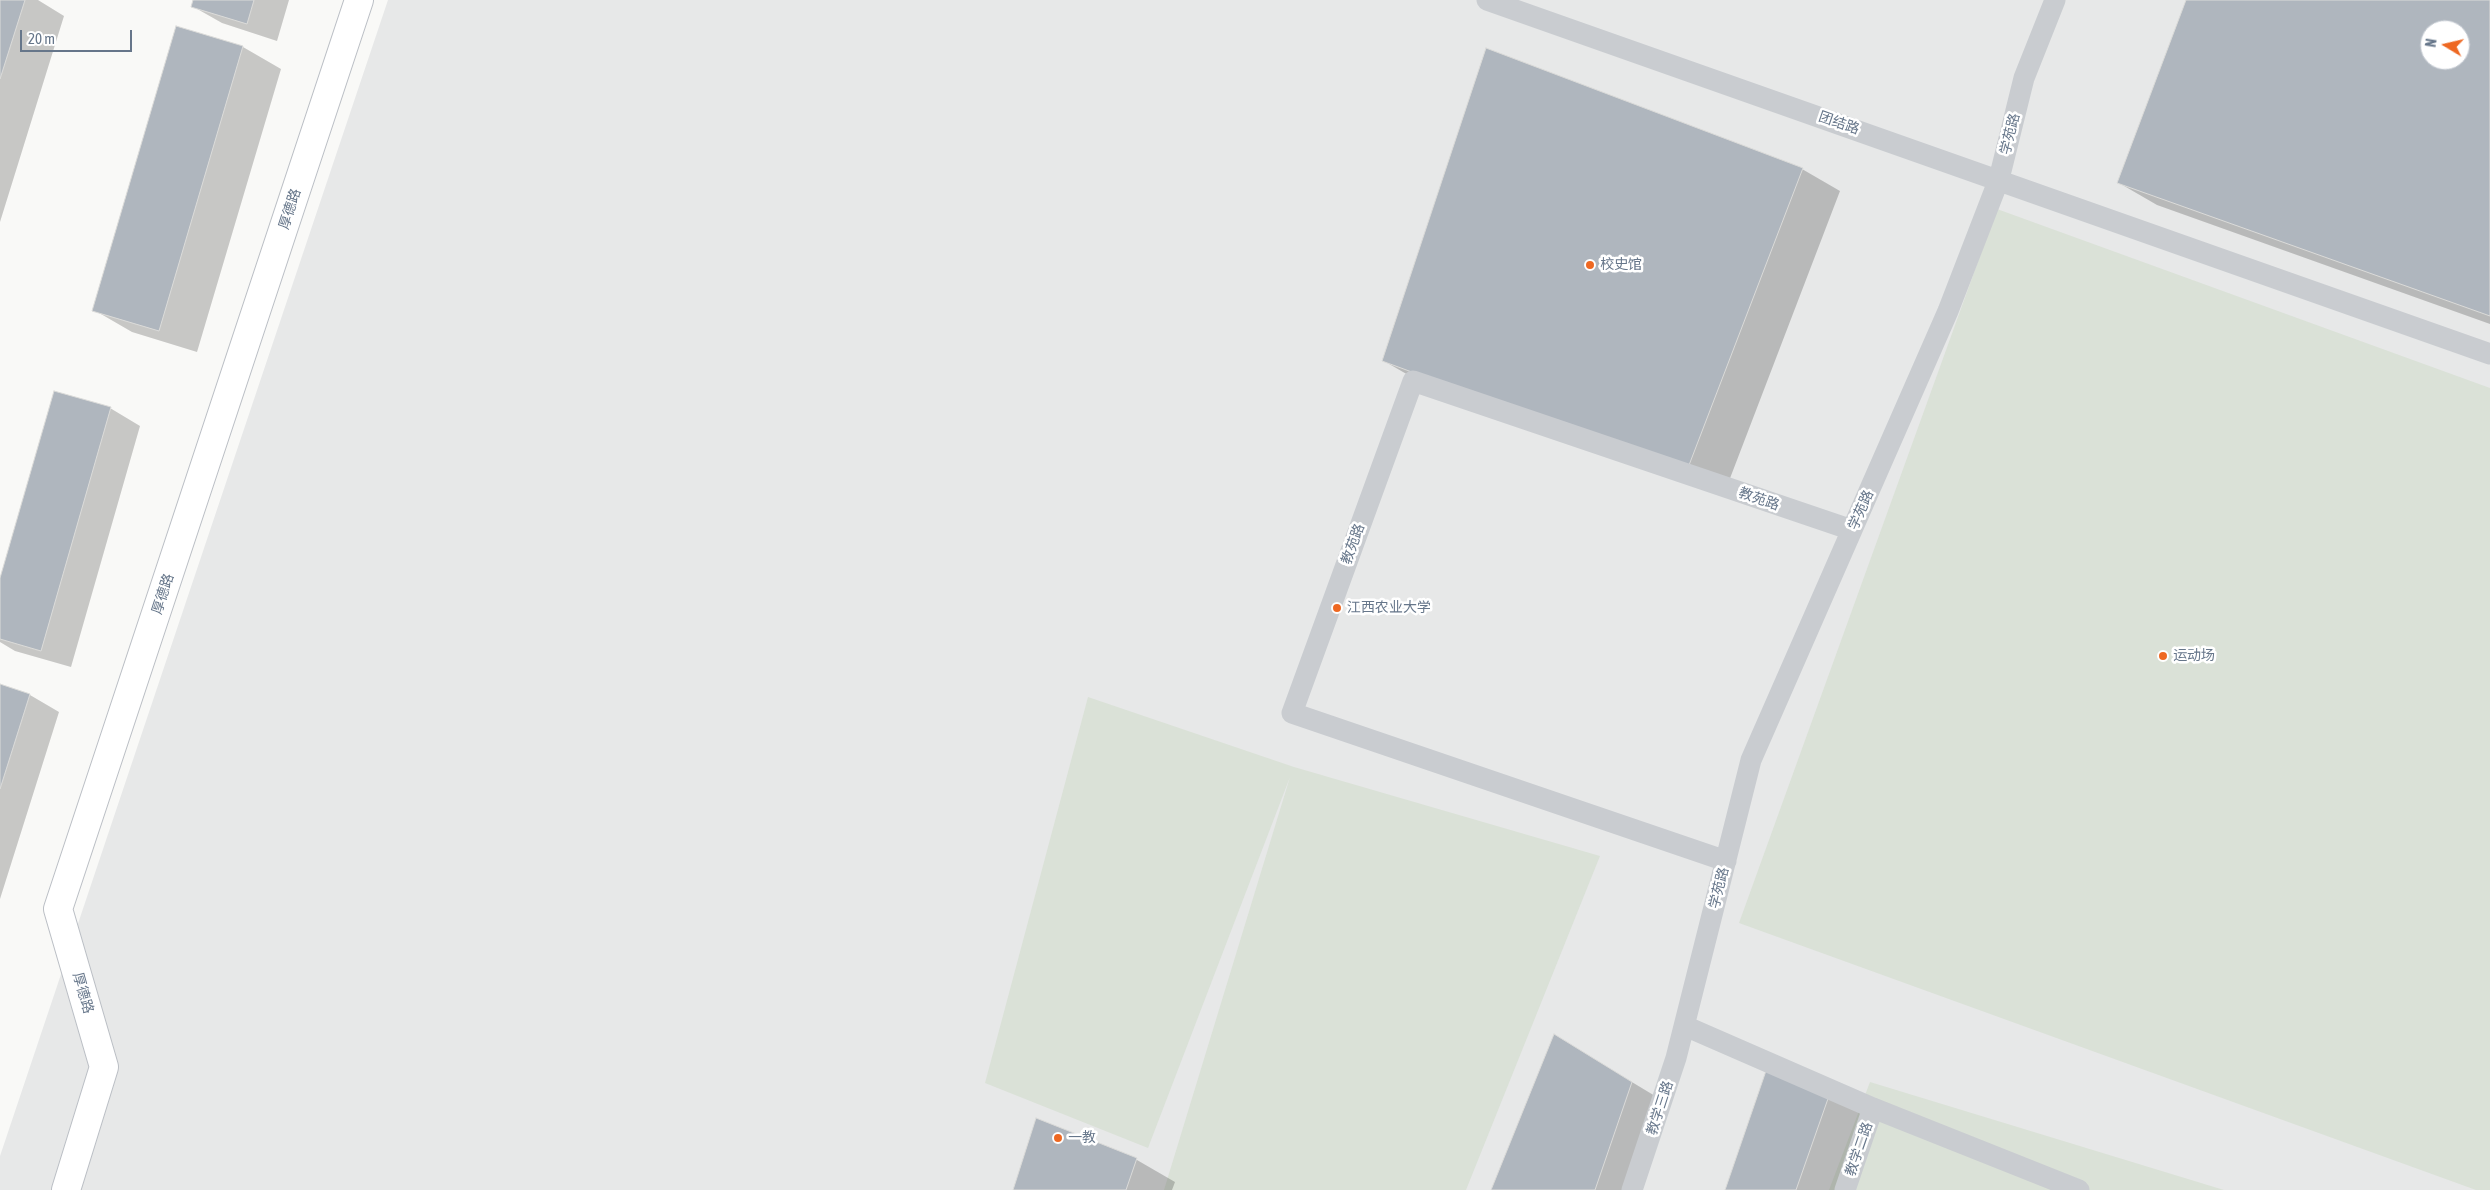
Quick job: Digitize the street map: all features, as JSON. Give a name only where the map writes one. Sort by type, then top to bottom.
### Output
[{"type":"street","name":"厚德路","points":[[66,1190],[104,1067],[58,910],[360,0]]},
{"type":"lane","name":"团结路","points":[[1487,0],[2190,246],[2490,354]]},
{"type":"lane","name":"学苑路","points":[[1685,1026],[1751,760],[1948,311],[1999,179],[2024,78],[2055,0]]},
{"type":"lane","name":"教苑路","points":[[1726,861],[1292,713],[1413,381],[1852,530]]},
{"type":"lane","points":[[1685,1026],[1872,1108],[2079,1190]]},
{"type":"lane","name":"教学三路","points":[[1632,1190],[1685,1026]]},
{"type":"lane","name":"教学二路","points":[[1845,1190],[1872,1108]]},
{"type":"shaded area","name":"江西农业大学","points":[[388,0],[2490,0],[2490,1190],[0,1190],[0,1156]]},
{"type":"shaded area","name":"运动场","points":[[1997,209],[2490,388],[2490,1190],[2476,1190],[1739,923]]},
{"type":"shaded area","points":[[1088,697],[1294,767],[1600,856],[1466,1190],[1164,1190],[1290,777],[1148,1148],[985,1083]]},
{"type":"shaded area","points":[[1870,1082],[2224,1190],[1829,1190]]},
{"type":"building","points":[[0,0],[25,0],[0,79]]},
{"type":"building","points":[[193,0],[254,0],[247,24],[191,7]]},
{"type":"building","points":[[2186,0],[2490,0],[2490,316],[2117,183]]},
{"type":"building","points":[[176,26],[243,46],[159,331],[92,311]]},
{"type":"building","name":"校史馆","points":[[1486,48],[1803,168],[1686,473],[1382,361]]},
{"type":"building","points":[[54,391],[111,407],[41,651],[0,639],[0,578]]},
{"type":"building","points":[[0,684],[30,694],[0,789]]},
{"type":"building","points":[[1554,1034],[1632,1082],[1595,1190],[1491,1190]]},
{"type":"building","points":[[1768,1065],[1830,1093],[1796,1190],[1725,1190]]},
{"type":"building","name":"一教","points":[[1036,1118],[1137,1158],[1126,1190],[1013,1190]]},
{"type":"place","name":"校史馆","points":[[1590,265]]},
{"type":"place","name":"江西农业大学","points":[[1337,608]]},
{"type":"place","name":"运动场","points":[[2163,656]]},
{"type":"place","name":"一教","points":[[1058,1138]]}]
